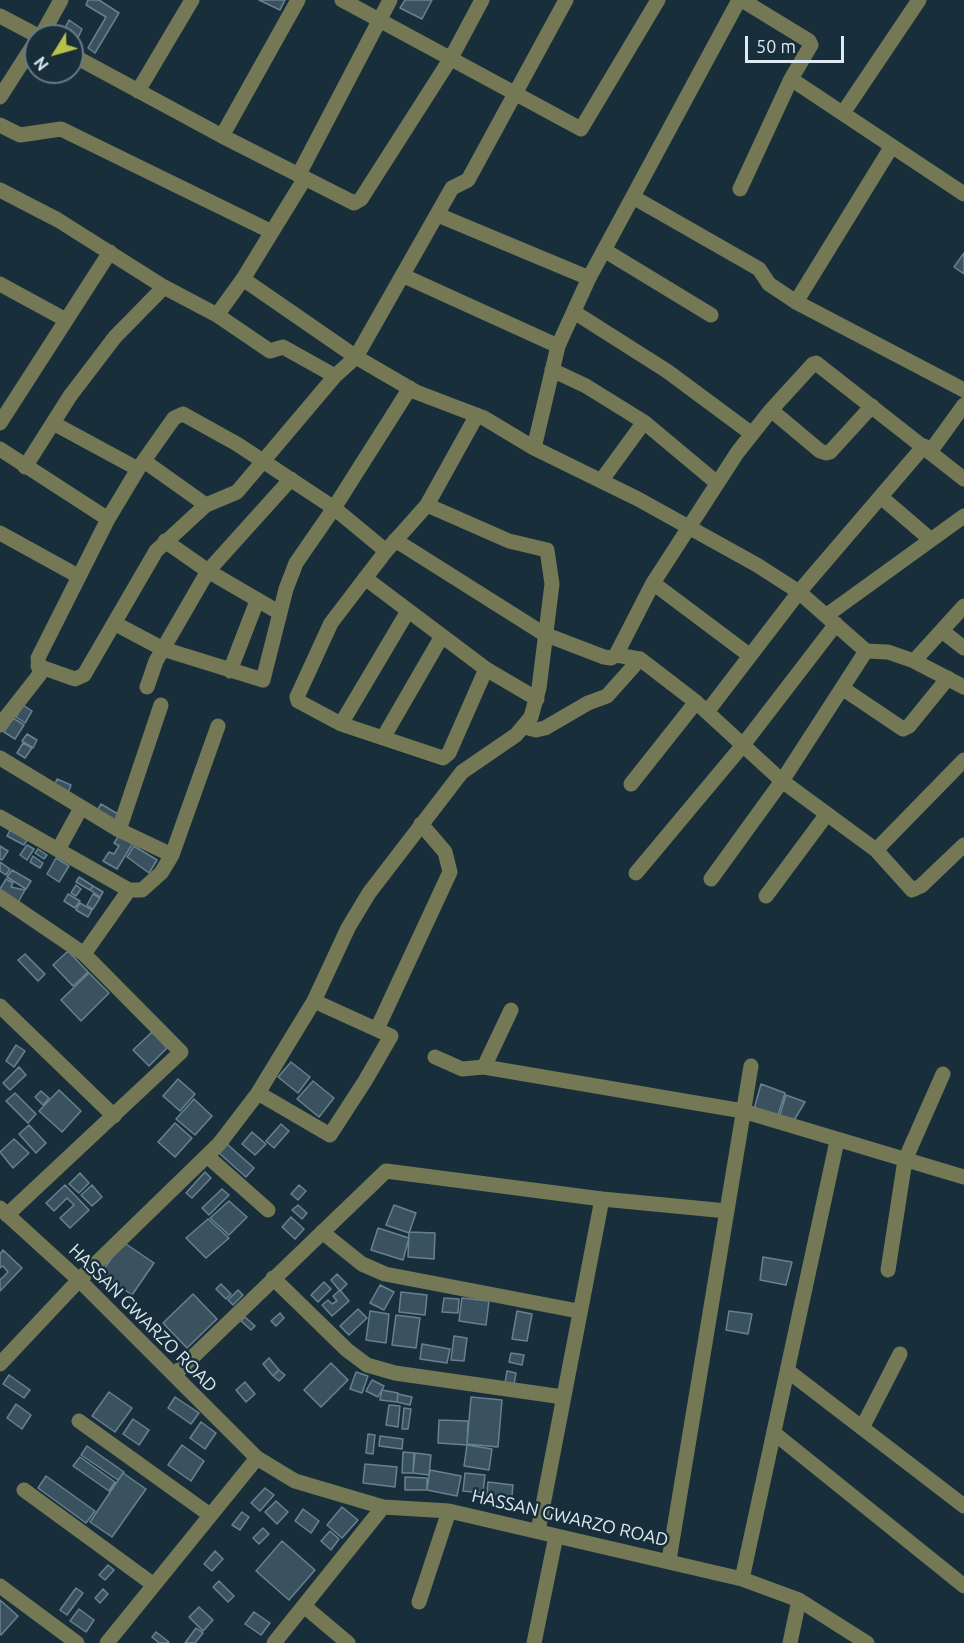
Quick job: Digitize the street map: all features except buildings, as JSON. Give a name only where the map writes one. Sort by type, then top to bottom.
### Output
[{"type":"street","points":[[46,24],[61,0]]},
{"type":"street","points":[[138,91],[192,0]]},
{"type":"street","points":[[222,136],[298,0]]},
{"type":"street","points":[[342,0],[581,129],[658,0]]},
{"type":"street","points":[[217,315],[272,232],[390,0]]},
{"type":"street","points":[[84,62],[222,136],[358,202],[451,58],[482,0]]},
{"type":"street","points":[[39,670],[80,679],[156,551],[165,540],[206,505],[237,492],[265,462],[335,376],[356,357],[452,188],[468,180],[566,0]]},
{"type":"street","points":[[534,448],[558,346],[589,278],[740,0],[810,43],[741,189]]},
{"type":"street","points":[[843,113],[919,0]]},
{"type":"street","points":[[0,16],[24,28]]},
{"type":"street","points":[[0,97],[24,60]]},
{"type":"street","points":[[791,79],[964,194]]},
{"type":"street","points":[[0,125],[20,135],[61,129],[272,232]]},
{"type":"street","points":[[796,302],[892,146]]},
{"type":"street","points":[[0,190],[58,220],[165,287],[217,315],[270,351],[283,347],[335,376]]},
{"type":"street","points":[[633,197],[759,269],[769,284],[796,302],[964,390]]},
{"type":"street","points":[[438,215],[589,278]]},
{"type":"street","points":[[604,250],[711,315]]},
{"type":"street","points":[[0,423],[110,252]]},
{"type":"street","points":[[404,276],[558,346]]},
{"type":"street","points":[[243,279],[356,357],[410,388],[477,415],[534,448],[689,527],[799,592],[866,651],[888,652],[914,661],[964,687]]},
{"type":"street","points":[[0,284],[66,320]]},
{"type":"street","points":[[25,467],[70,396],[115,337],[165,287]]},
{"type":"street","points":[[574,312],[667,371],[752,434]]},
{"type":"street","points":[[2,720],[30,688],[39,670],[38,658],[108,519],[141,465],[174,418],[183,414],[265,462],[390,546],[544,634],[611,658],[616,655],[653,583],[717,483],[771,410],[806,370],[816,363],[964,479]]},
{"type":"street","points":[[552,370],[586,386],[644,422],[717,483]]},
{"type":"street","points":[[114,623],[163,650],[263,680],[280,613],[296,563],[334,508],[410,388]]},
{"type":"street","points":[[631,784],[749,655],[881,496],[927,449],[964,405]]},
{"type":"street","points":[[771,410],[820,451],[826,453],[830,452],[872,406]]},
{"type":"street","points":[[477,415],[427,505],[390,546],[331,623],[297,697],[302,705],[341,724],[442,758],[446,756],[486,669]]},
{"type":"street","points":[[601,481],[644,422]]},
{"type":"street","points":[[53,423],[141,465],[206,505]]},
{"type":"street","points":[[0,449],[108,519]]},
{"type":"street","points":[[147,687],[163,650],[208,571],[291,479]]},
{"type":"street","points":[[881,496],[930,539]]},
{"type":"street","points":[[0,1364],[79,1280],[207,1156],[258,1093],[314,1001],[355,916],[421,824],[462,771],[525,727],[537,699],[552,584],[547,550],[515,543],[427,505]]},
{"type":"street","points":[[636,873],[743,745],[832,620],[930,539],[964,516]]},
{"type":"street","points":[[0,533],[78,576]]},
{"type":"street","points":[[165,540],[208,571],[280,613]]},
{"type":"street","points":[[365,578],[486,669],[537,699]]},
{"type":"street","points":[[653,583],[749,655]]},
{"type":"street","points":[[230,671],[257,601]]},
{"type":"street","points":[[914,661],[964,606]]},
{"type":"street","points":[[341,724],[408,611]]},
{"type":"street","points":[[942,631],[964,648]]},
{"type":"street","points":[[383,738],[442,636]]},
{"type":"street","points":[[711,879],[782,781],[866,651]]},
{"type":"street","points":[[616,655],[640,659],[702,707],[782,781],[876,850],[912,890],[921,886],[964,844]]},
{"type":"street","points":[[525,727],[536,730],[545,728],[588,704],[608,696],[640,659]]},
{"type":"street","points":[[842,688],[906,728],[948,678]]},
{"type":"street","points":[[119,830],[161,705]]},
{"type":"street","points":[[0,817],[129,890],[142,890],[152,883],[172,855],[218,726]]},
{"type":"street","points":[[0,758],[119,830],[172,855]]},
{"type":"street","points":[[876,850],[964,760]]},
{"type":"street","points":[[58,850],[81,808]]},
{"type":"street","points":[[766,896],[827,814]]},
{"type":"street","points":[[377,1029],[450,872],[445,852],[421,824]]},
{"type":"street","points":[[84,954],[129,890]]},
{"type":"street","points":[[0,897],[84,954],[181,1052],[114,1116],[3,1212]]},
{"type":"street","points":[[258,1093],[331,1135],[391,1037],[314,1001]]},
{"type":"street","points":[[0,1006],[114,1116]]},
{"type":"street","points":[[484,1067],[511,1010]]},
{"type":"street","points":[[435,1057],[462,1069],[484,1067],[743,1112],[964,1177]]},
{"type":"street","points":[[669,1560],[751,1066]]},
{"type":"street","points":[[888,1270],[905,1160],[943,1074]]},
{"type":"street","points":[[742,1580],[837,1141]]},
{"type":"street","points":[[207,1156],[268,1210]]},
{"type":"street","points":[[174,1375],[386,1171],[602,1199],[727,1211]]},
{"type":"street","points":[[537,1531],[578,1311],[602,1199]]},
{"type":"street","name":"HASSAN GWARZO ROAD","points":[[3,1212],[79,1280],[257,1458],[295,1481],[383,1507],[449,1511],[669,1560],[742,1580],[799,1600],[867,1643]]},
{"type":"street","points":[[322,1232],[362,1264],[385,1274],[578,1311]]},
{"type":"street","points":[[273,1278],[347,1350],[367,1365],[395,1373],[563,1397]]},
{"type":"street","points":[[862,1428],[900,1354]]},
{"type":"street","points":[[788,1371],[964,1506]]},
{"type":"street","points":[[79,1421],[210,1515]]},
{"type":"street","points":[[774,1434],[964,1586]]},
{"type":"street","points":[[107,1643],[257,1458]]},
{"type":"street","points":[[24,1490],[154,1585]]},
{"type":"street","points":[[274,1643],[383,1507]]},
{"type":"street","points":[[419,1602],[449,1511]]},
{"type":"street","points":[[534,1643],[556,1536]]},
{"type":"street","points":[[0,1586],[77,1643]]},
{"type":"street","points":[[790,1643],[799,1600]]},
{"type":"street","points":[[304,1606],[348,1643]]}]
